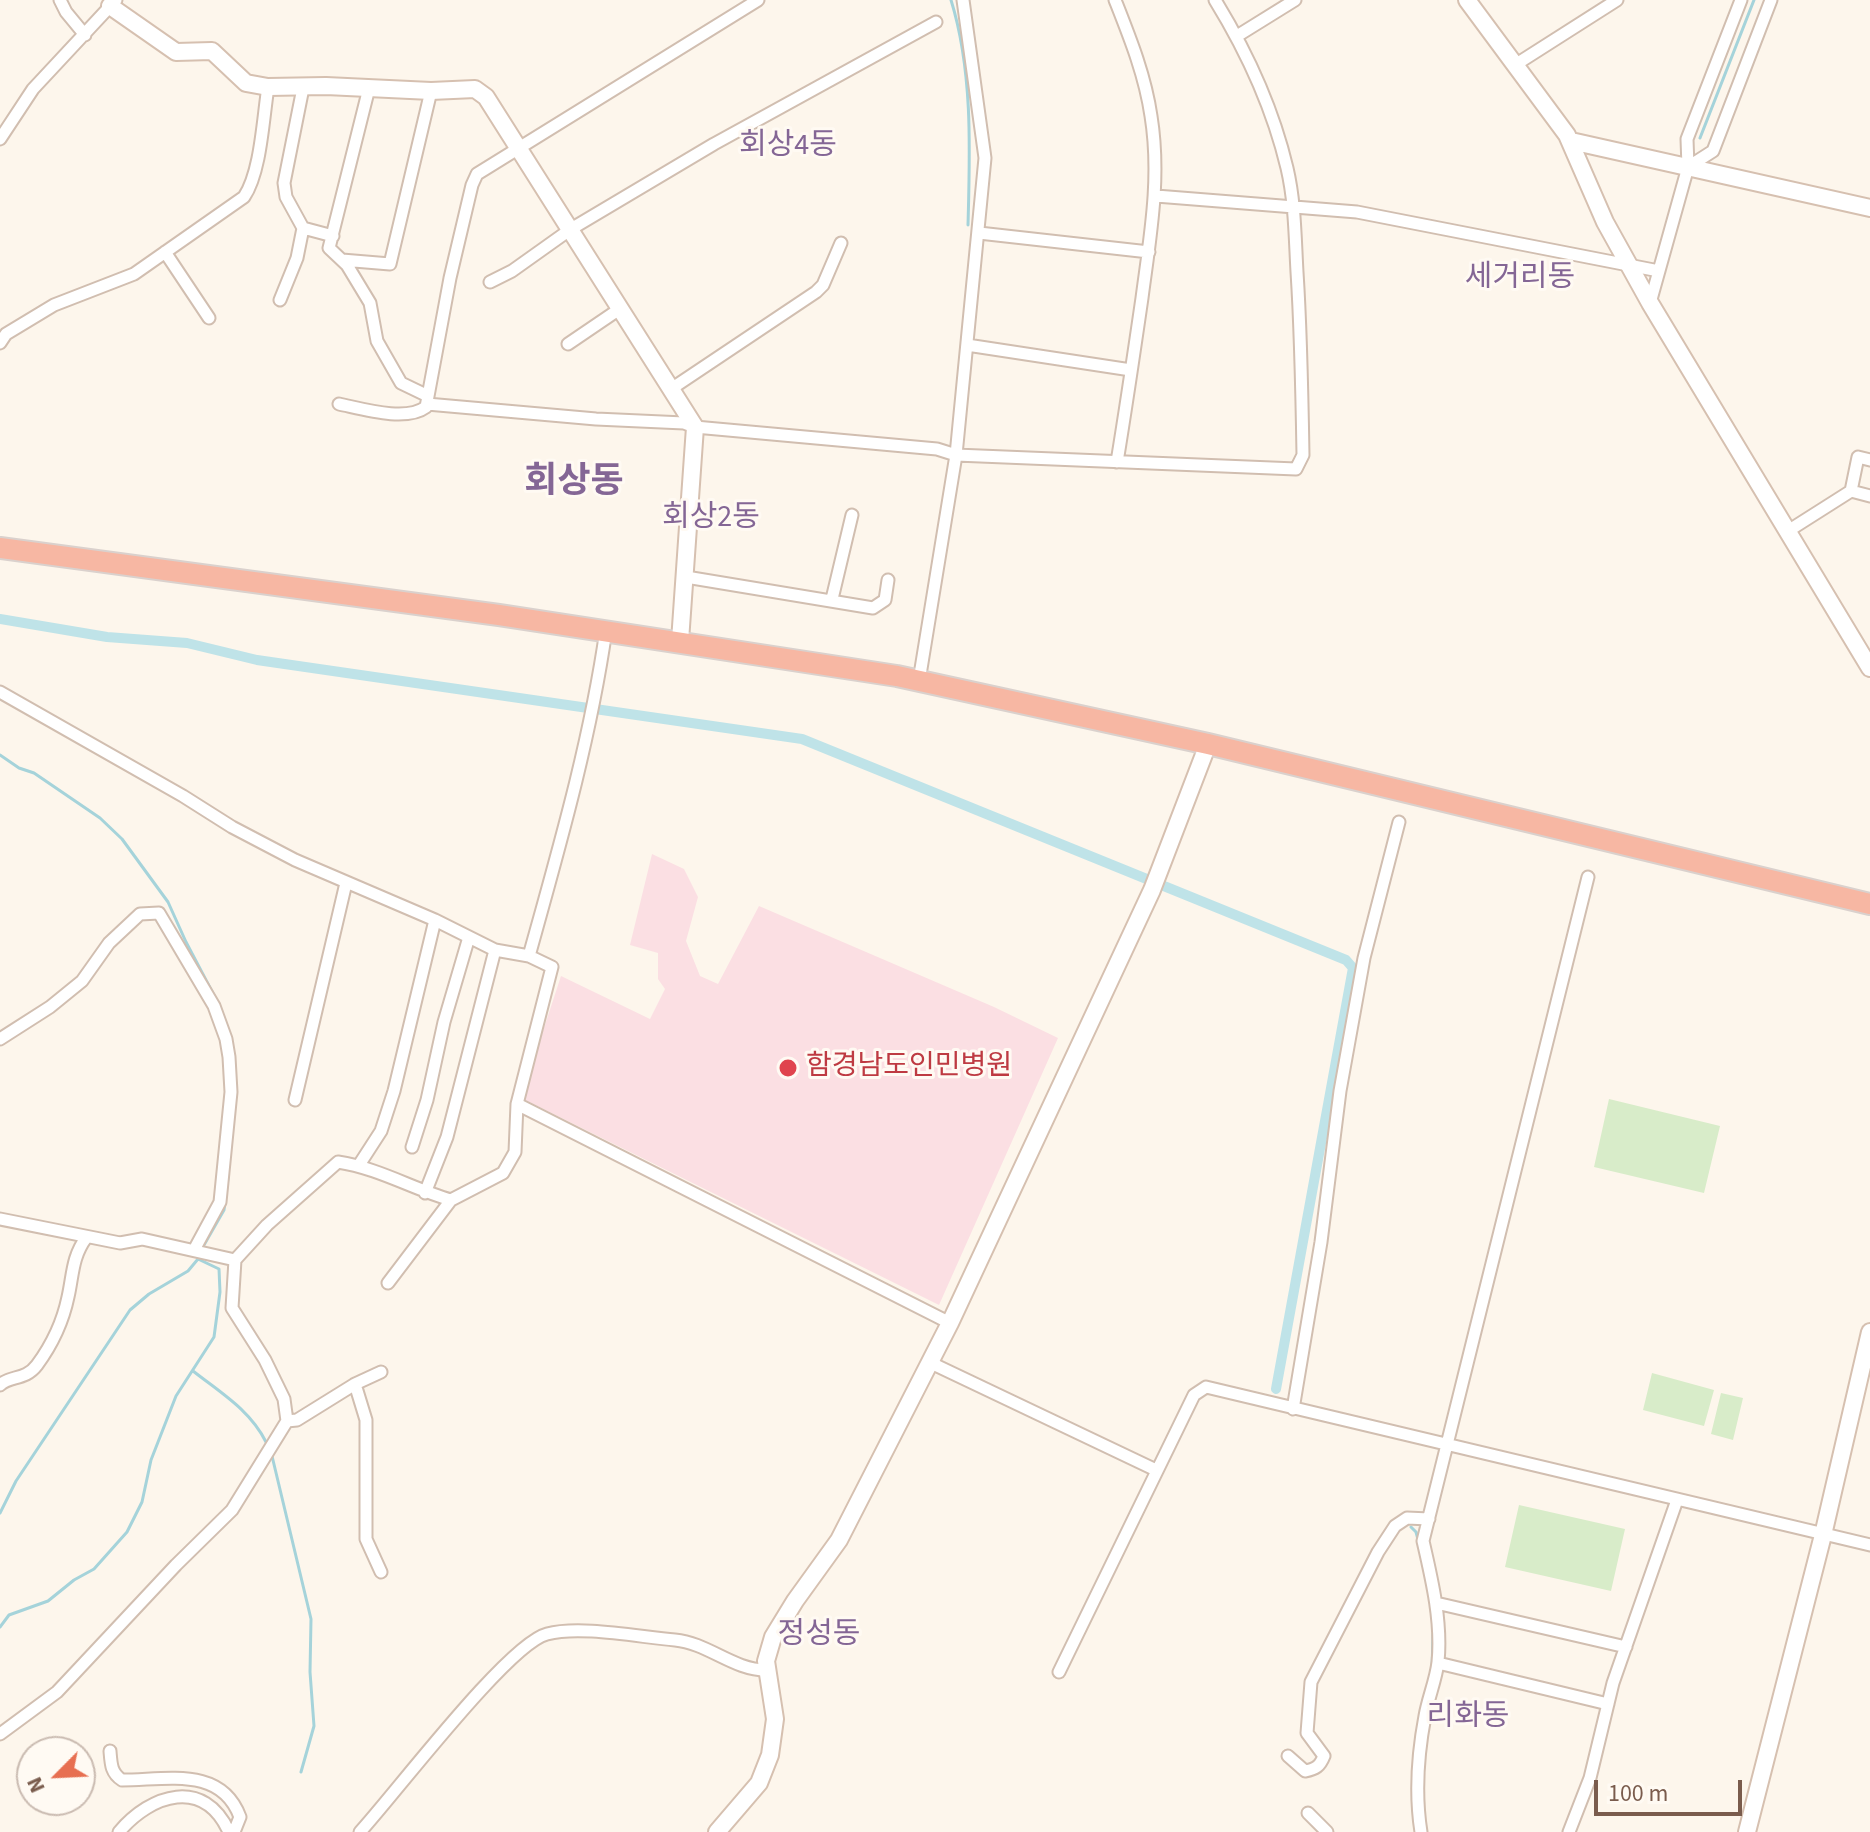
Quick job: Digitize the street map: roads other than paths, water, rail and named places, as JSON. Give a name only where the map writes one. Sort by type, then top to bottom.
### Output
[{"type":"highway","points":[[0,548],[606,630],[919,681],[1208,744],[1870,904]]},
{"type":"street","points":[[60,0],[85,35]]},
{"type":"street","points":[[339,404],[389,414],[422,411],[428,400],[450,278],[477,174],[758,0]]},
{"type":"street","points":[[919,681],[956,455],[985,158],[963,0]]},
{"type":"street","points":[[1115,0],[1146,89],[1152,120],[1156,196],[1117,462]]},
{"type":"street","points":[[369,88],[329,248],[342,260],[370,303],[377,341],[401,383],[428,400],[596,419],[684,423],[695,427],[937,449],[956,455],[1290,469],[1299,466],[1303,455],[1294,207],[1279,138],[1237,36],[1215,0]]},
{"type":"street","points":[[1237,36],[1295,0]]},
{"type":"street","points":[[1467,0],[1571,141],[1593,196],[1629,266],[1870,668]]},
{"type":"street","points":[[1515,65],[1617,0]]},
{"type":"street","points":[[1650,303],[1688,167],[1687,139],[1741,0]]},
{"type":"street","points":[[1688,167],[1713,151],[1771,0]]},
{"type":"street","points":[[0,139],[33,89],[113,3],[176,52],[212,51],[246,83],[303,88],[475,89],[486,97],[695,427],[680,641]]},
{"type":"street","points":[[490,282],[512,271],[571,229],[714,144],[936,22]]},
{"type":"street","points":[[0,343],[6,334],[54,305],[134,274],[244,197],[250,188],[268,87]]},
{"type":"street","points":[[280,300],[297,258],[303,228],[286,197],[284,183],[303,88]]},
{"type":"street","points":[[342,260],[390,264],[431,91]]},
{"type":"street","points":[[1571,141],[1870,208]]},
{"type":"street","points":[[1156,196],[1357,212],[1659,271]]},
{"type":"street","points":[[303,228],[333,236]]},
{"type":"street","points":[[979,233],[1149,252]]},
{"type":"street","points":[[671,389],[816,292],[823,285],[841,243]]},
{"type":"street","points":[[165,252],[209,318]]},
{"type":"street","points":[[568,344],[621,308]]},
{"type":"street","points":[[967,345],[1131,370]]},
{"type":"street","points":[[1788,531],[1851,491],[1858,457],[1870,460]]},
{"type":"street","points":[[1851,491],[1870,496]]},
{"type":"street","points":[[832,599],[852,515]]},
{"type":"street","points":[[686,577],[873,608],[885,600],[888,580]]},
{"type":"street","points":[[529,956],[569,812],[596,694],[606,630]]},
{"type":"street","points":[[0,692],[232,827],[346,883],[435,920],[495,950],[529,956],[552,967],[517,1104],[515,1152],[503,1173],[451,1200],[388,1283]]},
{"type":"street","points":[[717,1832],[759,1783],[770,1755],[775,1737],[775,1719],[766,1670],[768,1649],[783,1618],[839,1540],[931,1363],[1152,890],[1208,744]]},
{"type":"street","points":[[1293,1409],[1358,988],[1399,822]]},
{"type":"street","points":[[1421,1832],[1418,1789],[1420,1757],[1425,1717],[1438,1663],[1436,1603],[1423,1541],[1588,877]]},
{"type":"street","points":[[295,1100],[346,883]]},
{"type":"street","points":[[0,1039],[50,1007],[82,981],[109,943],[140,914],[159,913],[214,1006],[229,1057],[231,1092],[220,1202],[194,1250]]},
{"type":"street","points":[[359,1165],[381,1131],[394,1091],[435,920]]},
{"type":"street","points":[[412,1147],[469,937]]},
{"type":"street","points":[[425,1193],[447,1137],[495,950]]},
{"type":"street","points":[[517,1104],[950,1323]]},
{"type":"street","points":[[0,1734],[57,1692],[232,1510],[287,1421],[284,1399],[265,1360],[232,1308],[235,1260],[267,1225],[338,1162],[359,1165],[425,1193],[451,1200]]},
{"type":"street","points":[[0,1219],[120,1243],[142,1239],[235,1260]]},
{"type":"street","points":[[0,1385],[6,1380],[26,1375],[43,1355],[61,1320],[74,1258],[86,1238]]},
{"type":"street","points":[[1747,1832],[1823,1535],[1870,1332]]},
{"type":"street","points":[[931,1363],[1156,1470]]},
{"type":"street","points":[[287,1421],[297,1420],[355,1384],[381,1372]]},
{"type":"street","points":[[355,1384],[366,1420],[366,1539],[381,1572]]},
{"type":"street","points":[[1059,1672],[1156,1470],[1199,1389],[1213,1388],[1870,1545]]},
{"type":"street","points":[[1569,1832],[1590,1778],[1608,1704],[1677,1500]]},
{"type":"street","points":[[1288,1756],[1305,1771],[1320,1764],[1324,1756],[1307,1733],[1311,1682],[1378,1552],[1395,1526],[1407,1518],[1429,1519]]},
{"type":"street","points":[[1436,1603],[1626,1647]]},
{"type":"street","points":[[360,1832],[491,1680],[524,1647],[545,1634],[569,1631],[683,1641],[707,1648],[749,1669],[766,1670]]},
{"type":"street","points":[[1438,1663],[1608,1704]]},
{"type":"street","points":[[110,1751],[111,1766],[122,1780],[203,1780],[227,1793],[240,1817],[231,1832],[211,1806],[197,1799],[177,1797],[151,1804],[130,1819],[119,1832]]},
{"type":"street","points":[[1308,1813],[1327,1832]]},
{"type":"waterway","points":[[951,0],[967,83],[968,225]]},
{"type":"waterway","points":[[1700,138],[1754,0]]},
{"type":"waterway","points":[[0,619],[107,637],[187,643],[257,660],[802,739],[1346,960],[1353,968],[1276,1389]]},
{"type":"waterway","points":[[0,755],[19,768],[34,773],[100,818],[122,839],[168,902],[217,1001]]},
{"type":"waterway","points":[[204,1245],[224,1210],[228,1178]]},
{"type":"waterway","points":[[0,1513],[16,1481],[130,1310],[149,1294],[188,1271],[198,1259],[219,1269],[220,1292],[214,1337],[176,1396],[151,1460],[142,1502],[127,1532],[94,1569],[48,1601],[9,1615],[0,1627]]},
{"type":"waterway","points":[[193,1371],[243,1411],[266,1442]]},
{"type":"waterway","points":[[272,1456],[311,1619],[310,1672],[314,1726],[301,1772]]},
{"type":"waterway","points":[[1411,1527],[1419,1543]]},
{"type":"waterway","points":[[1432,1670],[1433,1634]]},
{"type":"place","name":"함경남도인민병원","points":[[788,1068]]},
{"type":"district","name":"회상4동","points":[[788,147]]},
{"type":"district","name":"세거리동","points":[[1520,279]]},
{"type":"district","name":"회상동","points":[[574,484]]},
{"type":"district","name":"회상2동","points":[[711,519]]},
{"type":"district","name":"정성동","points":[[819,1636]]},
{"type":"district","name":"리화동","points":[[1468,1718]]}]
